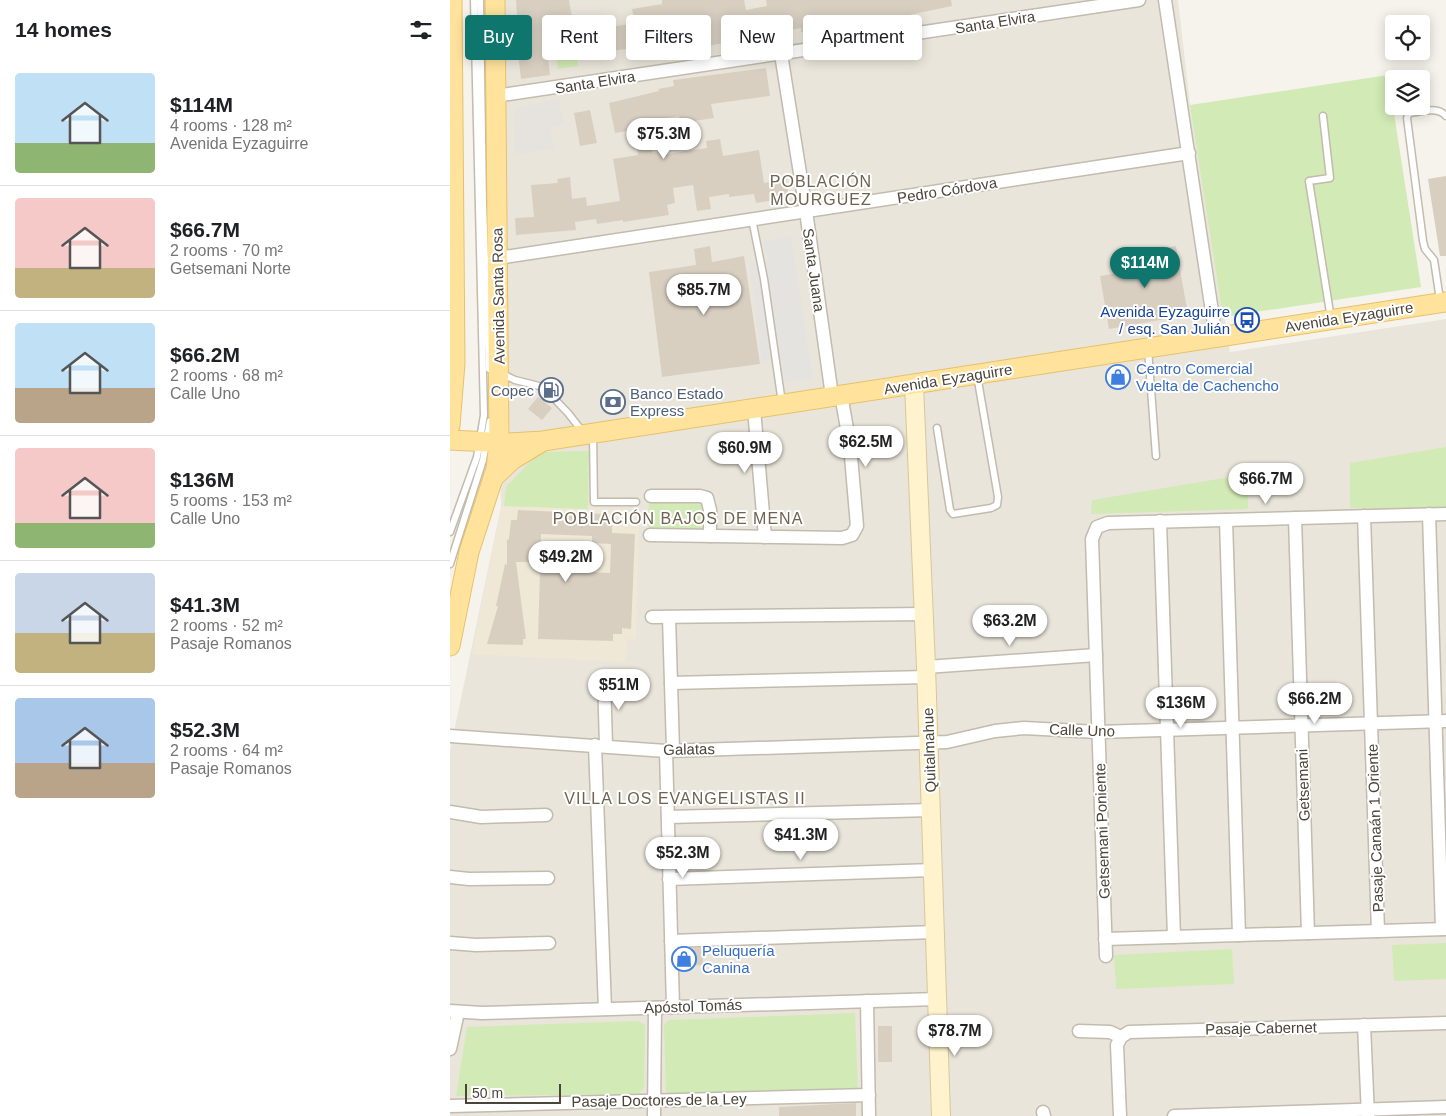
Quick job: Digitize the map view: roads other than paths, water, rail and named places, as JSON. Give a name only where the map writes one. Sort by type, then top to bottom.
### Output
[{"type":"main road","points":[[450,426],[452,363],[452,0]]},
{"type":"main road","name":"Avenida Santa Rosa","points":[[450,646],[469,552],[493,478],[489,443],[500,373],[495,0]]},
{"type":"main road","name":"Avenida Eyzaguirre","points":[[450,440],[489,443],[543,441],[1443,303]]},
{"type":"main road","points":[[493,478],[512,460],[543,441]]},
{"type":"street","name":"Santa Elvira","points":[[793,52],[1139,0]]},
{"type":"street","points":[[1165,0],[1216,338]]},
{"type":"street","name":"Santa Elvira","points":[[496,96],[740,60]]},
{"type":"street","name":"Santa Juana","points":[[765,537],[842,538],[852,535],[856,526],[850,445],[837,396],[782,60]]},
{"type":"street","name":"Pedro Córdova","points":[[498,258],[1189,153]]},
{"type":"street","name":"Quitalmahue","points":[[914,384],[927,672],[941,1116]]},
{"type":"street","points":[[650,535],[765,537],[754,408]]},
{"type":"street","points":[[651,496],[700,496],[706,498],[710,510],[710,536]]},
{"type":"street","points":[[1105,939],[1444,929],[1441,721],[1429,514]]},
{"type":"street","points":[[1174,937],[1160,521],[1446,514]]},
{"type":"street","name":"Pasaje Canaán 1 Oriente","points":[[1364,516],[1378,931]]},
{"type":"street","name":"Getsemani","points":[[1295,518],[1308,933]]},
{"type":"street","points":[[1226,520],[1239,935]]},
{"type":"street","name":"Getsemani Poniente","points":[[1106,956],[1092,539],[1097,527],[1108,523],[1160,521]]},
{"type":"street","points":[[652,617],[924,614]]},
{"type":"street","points":[[669,617],[671,684],[668,817],[673,1007]]},
{"type":"street","points":[[671,684],[927,672],[1096,655]]},
{"type":"street","points":[[604,677],[601,746],[605,1009]]},
{"type":"street","name":"Calle Uno","points":[[929,743],[953,741],[1008,729],[1098,732],[1441,721]]},
{"type":"street","name":"Galatas","points":[[450,736],[670,750],[929,743]]},
{"type":"street","points":[[668,817],[931,810]]},
{"type":"street","points":[[450,812],[481,817],[546,815]]},
{"type":"street","points":[[669,879],[933,870]]},
{"type":"street","points":[[450,877],[469,879],[548,878]]},
{"type":"street","points":[[671,941],[935,932]]},
{"type":"street","points":[[450,942],[476,945],[549,943]]},
{"type":"street","name":"Apóstol Tomás","points":[[454,1011],[655,1008],[937,999]]},
{"type":"street","points":[[867,1001],[869,1116]]},
{"type":"street","points":[[654,1116],[655,1008]]},
{"type":"street","points":[[450,1049],[454,1011]]},
{"type":"street","name":"Pasaje Cabernet","points":[[1121,1037],[1134,1030],[1446,1023]]},
{"type":"street","points":[[1364,1025],[1368,1113]]},
{"type":"street","points":[[1079,1031],[1110,1032],[1121,1037],[1116,1050],[1120,1116]]},
{"type":"street","name":"Pasaje Doctores de la Ley","points":[[450,1106],[869,1095]]},
{"type":"street","points":[[1174,1116],[1368,1113],[1446,1107]]},
{"type":"lane","points":[[453,38],[459,0]]},
{"type":"lane","points":[[450,532],[489,443],[484,414],[474,0]]},
{"type":"lane","points":[[450,564],[489,443],[490,406],[483,204],[480,0]]},
{"type":"lane","points":[[1443,303],[1434,260],[1423,241],[1407,118],[1409,113],[1434,110],[1446,116]]},
{"type":"lane","points":[[1323,116],[1330,178],[1309,181],[1331,320]]},
{"type":"lane","points":[[752,219],[766,289],[782,404]]},
{"type":"lane","points":[[1148,348],[1156,456]]},
{"type":"lane","points":[[500,373],[515,380],[542,387],[589,434],[594,502],[636,502]]},
{"type":"lane","points":[[937,428],[950,510],[953,514],[991,508],[997,505],[998,497],[976,374]]},
{"type":"place","name":"Avenida Eyzaguirre / esq. San Julián","points":[[1247,320]]},
{"type":"place","name":"Centro Comercial Vuelta de Cachencho","points":[[1118,377]]},
{"type":"place","name":"Copec","points":[[551,390]]},
{"type":"place","name":"Banco Estado Express","points":[[613,402]]},
{"type":"place","name":"Peluquería Canina","points":[[684,959]]},
{"type":"district","name":"POBLACIÓN MOURGUEZ","points":[[821,190]]},
{"type":"district","name":"POBLACIÓN BAJOS DE MENA","points":[[678,518]]},
{"type":"district","name":"VILLA LOS EVANGELISTAS II","points":[[685,798]]}]
